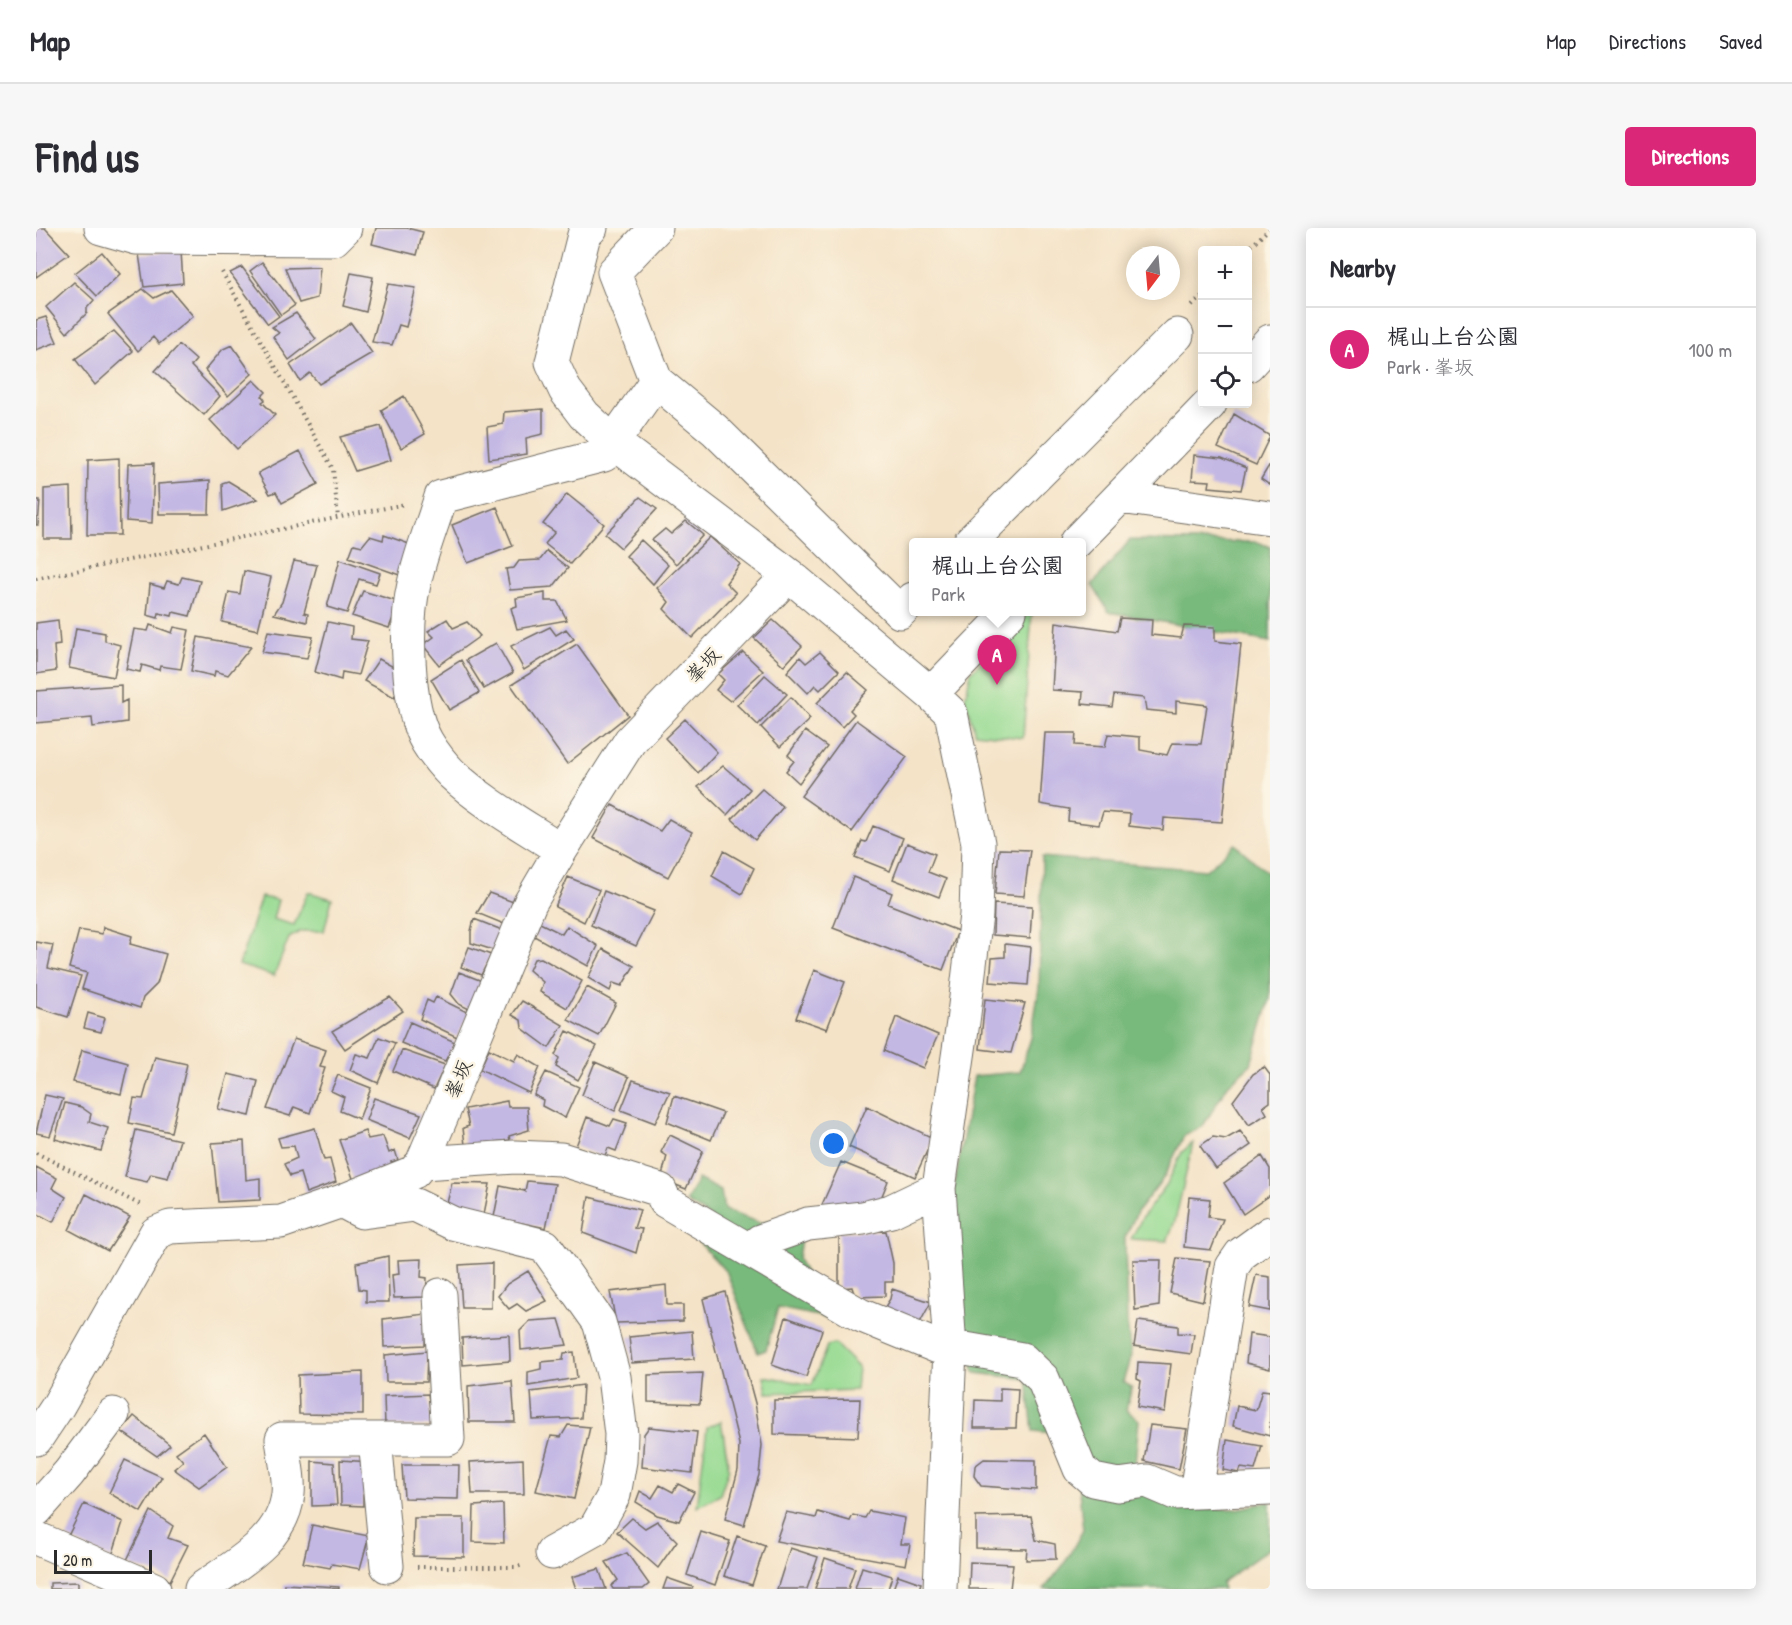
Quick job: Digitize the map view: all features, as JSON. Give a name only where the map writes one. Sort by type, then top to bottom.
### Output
[{"type":"street","points":[[101,228],[136,238],[334,239],[345,228]]},
{"type":"street","points":[[591,228],[584,235],[552,362],[566,390],[584,415],[613,442],[789,575],[951,713],[978,843],[976,915],[939,1188],[950,1348],[940,1589]]},
{"type":"street","points":[[657,228],[614,272],[656,381],[715,430],[900,612],[909,603]]},
{"type":"street","points":[[975,538],[1177,335]]},
{"type":"street","points":[[1252,361],[1270,341]]},
{"type":"street","points":[[561,850],[491,804],[452,773],[426,741],[414,705],[409,658],[408,624],[414,584],[441,497],[604,455],[656,381]]},
{"type":"street","points":[[1081,538],[1206,408]]},
{"type":"street","points":[[1120,497],[1270,518]]},
{"type":"street","name":"峯坂","points":[[422,1163],[530,903],[561,850],[630,741],[789,575]]},
{"type":"street","points":[[931,694],[1006,616]]},
{"type":"street","points":[[36,1439],[58,1406],[156,1233],[170,1227],[281,1222],[342,1201],[414,1172],[422,1163],[515,1157],[561,1159],[660,1190],[665,1201],[860,1315],[938,1347],[1022,1359],[1032,1366],[1043,1379],[1080,1469],[1093,1480],[1118,1485],[1147,1482],[1175,1493],[1270,1489]]},
{"type":"street","points":[[750,1250],[760,1241],[808,1224],[863,1218],[891,1211],[939,1188]]},
{"type":"street","points":[[342,1201],[362,1212],[415,1205],[452,1223],[545,1246],[599,1322],[614,1377],[621,1434],[620,1461],[614,1496],[595,1530],[552,1553]]},
{"type":"street","points":[[1196,1492],[1232,1267],[1241,1254],[1270,1233]]},
{"type":"street","points":[[201,1589],[267,1541],[284,1516],[289,1492],[282,1439],[448,1439],[440,1295]]},
{"type":"street","points":[[36,1510],[69,1473],[113,1414]]},
{"type":"street","points":[[375,1439],[387,1566]]},
{"type":"street","points":[[36,1538],[154,1589]]},
{"type":"path","points":[[1251,246],[1270,228]]},
{"type":"path","points":[[204,238],[333,469],[338,518]]},
{"type":"path","points":[[36,579],[441,497]]},
{"type":"path","points":[[36,1153],[148,1209],[156,1233]]},
{"type":"path","points":[[387,1566],[517,1567],[552,1553]]},
{"type":"green space","points":[[1130,540],[1258,542],[1270,547],[1270,642],[1109,612],[1092,585]]},
{"type":"green space","points":[[1026,616],[1032,616],[1023,738],[975,733],[965,698],[971,672]]},
{"type":"green space","points":[[1235,844],[1270,875],[1270,999],[1251,1064],[1228,1085],[1203,1126],[1184,1136],[1164,1177],[1137,1212],[1125,1238],[1127,1322],[1131,1356],[1123,1382],[1132,1387],[1126,1410],[1139,1420],[1135,1464],[1162,1490],[1203,1509],[1236,1509],[1270,1502],[1270,1548],[1221,1583],[1223,1589],[1044,1589],[1064,1564],[1083,1530],[1077,1471],[1055,1433],[1033,1431],[1027,1379],[975,1373],[954,1286],[949,1217],[974,1076],[1020,1072],[1031,1038],[1039,988],[1042,857],[1206,870]]},
{"type":"green space","points":[[308,892],[332,899],[324,931],[301,931],[289,938],[274,976],[239,965],[261,897],[278,900],[273,919],[294,925]]},
{"type":"green space","points":[[1193,1143],[1175,1221],[1167,1241],[1131,1239],[1142,1218],[1167,1184],[1182,1152]]},
{"type":"green space","points":[[698,1179],[721,1191],[724,1210],[760,1223],[805,1213],[798,1259],[804,1271],[848,1322],[778,1308],[766,1350],[758,1353],[727,1273],[697,1240],[712,1218],[686,1202]]},
{"type":"green space","points":[[835,1344],[858,1367],[856,1390],[767,1393],[764,1376],[812,1385],[827,1346]]},
{"type":"green space","points":[[721,1421],[729,1468],[720,1495],[697,1507],[707,1427]]},
{"type":"building","points":[[45,228],[69,254],[36,277],[36,230]]},
{"type":"building","points":[[376,228],[407,228],[423,232],[417,255],[372,244]]},
{"type":"building","points":[[181,251],[183,283],[144,287],[139,254]]},
{"type":"building","points":[[102,252],[120,274],[97,296],[75,273]]},
{"type":"building","points":[[262,262],[295,305],[281,315],[250,271]]},
{"type":"building","points":[[242,267],[279,316],[268,324],[230,273]]},
{"type":"building","points":[[320,267],[317,298],[299,303],[285,268]]},
{"type":"building","points":[[351,273],[373,277],[366,312],[343,306]]},
{"type":"building","points":[[74,282],[94,300],[87,308],[87,313],[67,333],[46,307]]},
{"type":"building","points":[[388,284],[416,288],[406,327],[399,325],[392,345],[372,342]]},
{"type":"building","points":[[143,289],[154,298],[171,290],[193,316],[159,344],[153,337],[138,351],[108,314]]},
{"type":"building","points":[[296,313],[316,339],[289,360],[273,337],[279,333],[272,327]]},
{"type":"building","points":[[46,317],[57,342],[36,350],[36,320]]},
{"type":"building","points":[[351,323],[372,353],[319,384],[310,373],[300,381],[290,365]]},
{"type":"building","points":[[114,331],[133,351],[95,385],[75,359]]},
{"type":"building","points":[[179,345],[196,360],[191,366],[220,396],[204,415],[155,371]]},
{"type":"building","points":[[232,345],[252,374],[228,396],[205,370],[223,349]]},
{"type":"building","points":[[254,380],[266,392],[262,396],[265,400],[262,402],[275,415],[237,449],[210,420]]},
{"type":"building","points":[[404,396],[425,434],[401,448],[381,410]]},
{"type":"building","points":[[543,409],[543,434],[526,438],[527,454],[489,459],[487,427],[503,424],[504,412]]},
{"type":"building","points":[[1234,414],[1270,436],[1256,465],[1218,448]]},
{"type":"building","points":[[381,426],[391,460],[355,471],[340,437]]},
{"type":"building","points":[[300,451],[318,484],[282,503],[276,492],[270,494],[258,473]]},
{"type":"building","points":[[1194,455],[1222,458],[1246,468],[1241,490],[1209,487],[1210,481],[1192,480]]},
{"type":"building","points":[[119,458],[120,535],[87,535],[88,460]]},
{"type":"building","points":[[154,463],[152,523],[126,521],[128,464]]},
{"type":"building","points":[[1270,464],[1270,485],[1261,479]]},
{"type":"building","points":[[210,480],[209,514],[159,514],[158,484]]},
{"type":"building","points":[[228,481],[258,499],[223,511],[222,483]]},
{"type":"building","points":[[71,487],[72,539],[44,539],[44,489]]},
{"type":"building","points":[[567,494],[604,524],[570,564],[545,544],[555,532],[543,524]]},
{"type":"building","points":[[640,497],[657,509],[621,548],[605,534]]},
{"type":"building","points":[[36,500],[40,500],[38,525],[36,525]]},
{"type":"building","points":[[497,507],[513,546],[468,563],[452,525]]},
{"type":"building","points":[[686,521],[703,535],[676,564],[652,540],[665,529],[671,534]]},
{"type":"building","points":[[384,535],[412,545],[405,577],[349,557],[354,544],[362,546],[370,536],[383,540]]},
{"type":"building","points":[[710,537],[740,564],[726,583],[736,593],[692,638],[664,609],[669,602],[657,588]]},
{"type":"building","points":[[641,540],[668,565],[653,584],[626,556]]},
{"type":"building","points":[[547,551],[568,568],[553,587],[510,590],[506,569],[514,568],[519,561],[540,560]]},
{"type":"building","points":[[340,559],[380,573],[376,584],[359,579],[347,613],[327,607]]},
{"type":"building","points":[[294,561],[317,565],[304,613],[308,614],[307,622],[274,614],[282,602]]},
{"type":"building","points":[[244,571],[271,577],[258,630],[222,622],[229,592],[240,594]]},
{"type":"building","points":[[182,577],[200,581],[190,616],[173,612],[172,616],[159,613],[158,618],[147,615],[150,584],[164,588],[167,581],[179,584]]},
{"type":"building","points":[[363,591],[399,602],[389,628],[352,616]]},
{"type":"building","points":[[545,593],[545,601],[557,601],[567,620],[517,629],[511,608],[517,606],[516,598]]},
{"type":"building","points":[[1120,618],[1152,620],[1151,635],[1181,638],[1184,626],[1215,627],[1215,641],[1241,644],[1222,822],[1164,818],[1163,830],[1129,826],[1130,814],[1103,812],[1099,825],[1068,821],[1069,809],[1040,804],[1045,733],[1076,733],[1075,745],[1105,747],[1108,734],[1140,737],[1140,750],[1167,755],[1172,743],[1201,744],[1207,705],[1176,701],[1176,713],[1146,710],[1144,698],[1114,695],[1112,707],[1082,704],[1083,692],[1052,690],[1056,622],[1117,631]]},
{"type":"building","points":[[447,619],[453,628],[467,622],[480,636],[439,665],[423,645],[434,637],[428,631]]},
{"type":"building","points":[[58,620],[60,645],[54,646],[56,671],[36,674],[36,623]]},
{"type":"building","points":[[773,620],[802,646],[784,666],[754,638]]},
{"type":"building","points":[[328,622],[352,627],[351,639],[368,641],[358,675],[342,672],[341,680],[315,672]]},
{"type":"building","points":[[150,625],[172,633],[174,627],[189,630],[181,669],[160,666],[159,670],[142,665],[140,672],[126,669],[134,629],[148,631]]},
{"type":"building","points":[[550,627],[556,635],[566,629],[574,639],[524,670],[511,646]]},
{"type":"building","points":[[76,628],[105,633],[105,641],[120,645],[114,677],[69,668]]},
{"type":"building","points":[[268,631],[313,637],[307,658],[262,652]]},
{"type":"building","points":[[198,637],[251,647],[228,675],[215,671],[214,676],[191,671]]},
{"type":"building","points":[[496,643],[513,673],[484,689],[466,660]]},
{"type":"building","points":[[577,644],[628,715],[567,764],[511,685]]},
{"type":"building","points":[[743,652],[763,671],[730,701],[716,690],[724,680],[718,674]]},
{"type":"building","points":[[820,652],[839,671],[820,690],[815,685],[808,693],[787,672],[800,657],[806,663]]},
{"type":"building","points":[[379,659],[406,674],[394,697],[364,681]]},
{"type":"building","points":[[461,660],[479,693],[449,710],[431,679]]},
{"type":"building","points":[[847,672],[868,690],[850,710],[854,714],[842,727],[817,703]]},
{"type":"building","points":[[765,675],[787,694],[758,725],[737,705]]},
{"type":"building","points":[[121,685],[121,703],[127,700],[127,722],[93,727],[92,718],[36,723],[36,691]]},
{"type":"building","points":[[791,697],[810,719],[780,747],[761,727]]},
{"type":"building","points":[[685,719],[717,752],[698,773],[665,738]]},
{"type":"building","points":[[856,720],[907,757],[852,832],[801,796]]},
{"type":"building","points":[[805,731],[827,747],[799,783],[786,771],[794,761],[788,755]]},
{"type":"building","points":[[723,766],[750,789],[727,815],[698,787]]},
{"type":"building","points":[[762,789],[783,807],[755,840],[732,819]]},
{"type":"building","points":[[612,805],[660,831],[669,819],[692,832],[668,877],[593,838]]},
{"type":"building","points":[[873,826],[903,838],[890,871],[855,857],[862,841],[866,842]]},
{"type":"building","points":[[907,843],[935,854],[928,872],[946,879],[939,897],[893,879]]},
{"type":"building","points":[[999,849],[1030,850],[1024,896],[995,894]]},
{"type":"building","points":[[724,851],[754,868],[742,894],[712,876]]},
{"type":"building","points":[[568,877],[599,890],[584,922],[555,907]]},
{"type":"building","points":[[853,877],[892,893],[888,904],[958,931],[943,970],[833,928]]},
{"type":"building","points":[[604,891],[654,911],[636,946],[591,925]]},
{"type":"building","points":[[489,893],[516,903],[504,924],[477,913]]},
{"type":"building","points":[[994,904],[1032,906],[1030,938],[993,935]]},
{"type":"building","points":[[474,919],[502,930],[493,950],[471,943]]},
{"type":"building","points":[[540,923],[562,934],[567,926],[598,946],[588,966],[534,936]]},
{"type":"building","points":[[103,927],[132,936],[130,944],[166,954],[157,984],[143,998],[140,1008],[82,989],[87,973],[69,968],[79,930],[102,934]]},
{"type":"building","points":[[36,942],[53,945],[48,968],[81,976],[68,1017],[36,1007]]},
{"type":"building","points":[[1005,944],[1031,947],[1028,985],[990,982],[992,958],[1005,957]]},
{"type":"building","points":[[469,947],[491,955],[481,975],[461,967]]},
{"type":"building","points":[[603,949],[634,966],[622,986],[613,983],[610,991],[588,978]]},
{"type":"building","points":[[541,958],[582,981],[567,1008],[540,992],[543,982],[529,970],[534,959]]},
{"type":"building","points":[[814,970],[845,982],[827,1029],[796,1018]]},
{"type":"building","points":[[459,972],[482,981],[469,1009],[459,1004],[451,994]]},
{"type":"building","points":[[587,987],[616,1003],[599,1036],[568,1020]]},
{"type":"building","points":[[390,997],[403,1011],[345,1049],[332,1031]]},
{"type":"building","points":[[436,997],[469,1013],[457,1037],[420,1019],[427,1000],[433,1003]]},
{"type":"building","points":[[985,999],[1025,1003],[1011,1053],[980,1049]]},
{"type":"building","points":[[522,1001],[563,1025],[549,1048],[522,1028],[521,1020],[512,1015]]},
{"type":"building","points":[[88,1013],[105,1018],[101,1032],[84,1028]]},
{"type":"building","points":[[896,1017],[938,1035],[923,1068],[884,1051]]},
{"type":"building","points":[[410,1022],[455,1042],[445,1061],[401,1043]]},
{"type":"building","points":[[567,1031],[597,1046],[578,1080],[556,1067],[559,1058],[555,1055]]},
{"type":"building","points":[[379,1037],[395,1043],[378,1083],[350,1070],[356,1054],[370,1058]]},
{"type":"building","points":[[294,1039],[326,1050],[320,1067],[325,1068],[310,1113],[294,1107],[290,1116],[267,1109]]},
{"type":"building","points":[[489,1049],[514,1061],[518,1054],[540,1067],[529,1093],[480,1069]]},
{"type":"building","points":[[82,1050],[128,1063],[121,1094],[73,1082]]},
{"type":"building","points":[[402,1050],[445,1065],[434,1089],[393,1071]]},
{"type":"building","points":[[155,1057],[187,1064],[171,1132],[129,1123],[134,1098],[143,1099]]},
{"type":"building","points":[[595,1062],[629,1077],[615,1111],[582,1095]]},
{"type":"building","points":[[1264,1067],[1270,1075],[1270,1102],[1263,1107],[1267,1114],[1249,1125],[1233,1101],[1253,1074]]},
{"type":"building","points":[[546,1072],[579,1087],[565,1118],[542,1106],[543,1100],[534,1095]]},
{"type":"building","points":[[228,1074],[258,1081],[250,1116],[218,1109]]},
{"type":"building","points":[[338,1075],[371,1088],[359,1119],[340,1111],[344,1097],[331,1091]]},
{"type":"building","points":[[633,1080],[670,1092],[655,1123],[621,1110]]},
{"type":"building","points":[[45,1095],[63,1099],[50,1136],[36,1133]]},
{"type":"building","points":[[674,1096],[723,1113],[711,1140],[667,1122]]},
{"type":"building","points":[[374,1098],[421,1114],[410,1138],[366,1120]]},
{"type":"building","points":[[507,1101],[508,1107],[527,1107],[529,1130],[509,1136],[510,1140],[465,1145],[463,1128],[469,1126],[465,1109]]},
{"type":"building","points":[[65,1103],[81,1107],[91,1114],[89,1122],[108,1128],[101,1151],[55,1139]]},
{"type":"building","points":[[867,1106],[933,1138],[915,1177],[849,1147]]},
{"type":"building","points":[[587,1117],[610,1126],[614,1119],[627,1123],[616,1151],[608,1148],[604,1158],[576,1146]]},
{"type":"building","points":[[315,1128],[324,1160],[330,1159],[336,1182],[306,1193],[300,1173],[290,1176],[284,1164],[297,1158],[294,1146],[281,1147],[278,1138]]},
{"type":"building","points":[[136,1130],[180,1140],[168,1178],[151,1174],[147,1182],[125,1177]]},
{"type":"building","points":[[365,1131],[368,1139],[383,1136],[389,1153],[395,1150],[398,1160],[391,1162],[394,1166],[354,1181],[339,1140]]},
{"type":"building","points":[[1240,1131],[1251,1145],[1216,1169],[1200,1146],[1213,1137],[1226,1139]]},
{"type":"building","points":[[670,1135],[703,1151],[686,1189],[661,1179],[667,1156],[661,1152]]},
{"type":"building","points":[[244,1141],[246,1180],[260,1178],[260,1200],[218,1202],[212,1143]]},
{"type":"building","points":[[1262,1156],[1270,1169],[1270,1195],[1243,1214],[1224,1183]]},
{"type":"building","points":[[841,1162],[888,1181],[879,1203],[820,1209]]},
{"type":"building","points":[[36,1167],[57,1178],[52,1188],[66,1197],[53,1222],[36,1213]]},
{"type":"building","points":[[527,1181],[555,1184],[546,1228],[494,1217],[500,1186],[525,1191]]},
{"type":"building","points":[[452,1183],[490,1184],[483,1219],[447,1203]]},
{"type":"building","points":[[86,1194],[130,1217],[108,1251],[69,1230]]},
{"type":"building","points":[[589,1197],[640,1210],[634,1228],[642,1229],[636,1253],[583,1233]]},
{"type":"building","points":[[1189,1197],[1210,1199],[1208,1217],[1223,1219],[1211,1250],[1184,1247]]},
{"type":"building","points":[[886,1231],[893,1263],[893,1282],[885,1282],[885,1296],[855,1297],[852,1287],[839,1288],[839,1232]]},
{"type":"building","points":[[388,1256],[389,1302],[366,1302],[366,1290],[359,1289],[356,1263]]},
{"type":"building","points":[[1177,1258],[1210,1261],[1203,1301],[1170,1293]]},
{"type":"building","points":[[422,1259],[421,1277],[427,1278],[426,1297],[394,1298],[392,1275],[399,1274],[398,1260]]},
{"type":"building","points":[[1133,1260],[1161,1260],[1159,1306],[1135,1310]]},
{"type":"building","points":[[492,1263],[491,1308],[462,1308],[459,1265]]},
{"type":"building","points":[[528,1271],[547,1301],[526,1311],[517,1304],[509,1309],[498,1296],[507,1284]]},
{"type":"building","points":[[1256,1275],[1270,1277],[1270,1311],[1249,1307]]},
{"type":"building","points":[[666,1285],[667,1305],[683,1305],[683,1321],[616,1323],[610,1292]]},
{"type":"building","points":[[892,1289],[931,1302],[916,1330],[881,1313],[890,1299]]},
{"type":"building","points":[[725,1292],[755,1403],[762,1445],[759,1475],[744,1525],[725,1519],[738,1470],[739,1444],[703,1299]]},
{"type":"building","points":[[426,1314],[425,1345],[384,1347],[383,1319]]},
{"type":"building","points":[[786,1317],[822,1330],[806,1377],[772,1365]]},
{"type":"building","points":[[559,1319],[567,1345],[521,1350],[520,1331],[530,1321]]},
{"type":"building","points":[[1138,1321],[1178,1326],[1178,1333],[1194,1334],[1191,1354],[1134,1346]]},
{"type":"building","points":[[692,1331],[694,1359],[632,1363],[629,1337]]},
{"type":"building","points":[[1249,1334],[1270,1337],[1270,1369],[1246,1363]]},
{"type":"building","points":[[509,1335],[510,1361],[463,1365],[462,1338]]},
{"type":"building","points":[[427,1351],[426,1382],[386,1382],[385,1355]]},
{"type":"building","points":[[574,1352],[577,1378],[528,1386],[528,1372],[541,1369],[541,1362],[563,1360],[564,1353]]},
{"type":"building","points":[[1138,1362],[1171,1364],[1165,1412],[1137,1407],[1141,1381],[1137,1379]]},
{"type":"building","points":[[363,1372],[363,1415],[299,1414],[298,1375]]},
{"type":"building","points":[[703,1373],[700,1404],[648,1402],[648,1375]]},
{"type":"building","points":[[512,1381],[515,1422],[469,1422],[468,1386]]},
{"type":"building","points":[[583,1385],[581,1418],[533,1420],[531,1392]]},
{"type":"building","points":[[1000,1388],[1018,1389],[1016,1428],[974,1428],[975,1400],[1000,1401]]},
{"type":"building","points":[[1262,1390],[1270,1391],[1270,1436],[1233,1426],[1237,1406],[1256,1410]]},
{"type":"building","points":[[428,1394],[432,1426],[385,1426],[384,1396]]},
{"type":"building","points":[[860,1399],[858,1437],[774,1434],[774,1400]]},
{"type":"building","points":[[134,1416],[170,1445],[157,1456],[121,1431]]},
{"type":"building","points":[[568,1425],[590,1427],[574,1499],[536,1491],[551,1436],[561,1437]]},
{"type":"building","points":[[1150,1425],[1187,1429],[1179,1469],[1144,1461]]},
{"type":"building","points":[[649,1427],[697,1432],[692,1473],[642,1467],[644,1434]]},
{"type":"building","points":[[204,1433],[227,1467],[199,1487],[174,1469],[183,1461],[176,1453]]},
{"type":"building","points":[[1227,1440],[1262,1446],[1255,1470],[1241,1468],[1239,1473],[1223,1470]]},
{"type":"building","points":[[523,1459],[524,1494],[472,1494],[470,1462]]},
{"type":"building","points":[[984,1459],[1036,1460],[1036,1490],[981,1486],[974,1476],[975,1466]]},
{"type":"building","points":[[125,1460],[162,1477],[141,1512],[109,1493]]},
{"type":"building","points":[[340,1460],[371,1462],[371,1492],[363,1495],[363,1506],[341,1505]]},
{"type":"building","points":[[312,1461],[334,1463],[337,1505],[312,1506]]},
{"type":"building","points":[[402,1465],[459,1465],[458,1499],[404,1498]]},
{"type":"building","points":[[678,1484],[694,1492],[679,1521],[657,1515],[636,1502],[640,1491],[652,1498],[660,1485],[673,1492]]},
{"type":"building","points":[[84,1504],[123,1522],[111,1559],[67,1538]]},
{"type":"building","points":[[503,1504],[504,1543],[473,1542],[474,1506]]},
{"type":"building","points":[[151,1511],[173,1526],[168,1538],[188,1545],[170,1581],[158,1574],[125,1564]]},
{"type":"building","points":[[869,1511],[905,1518],[901,1544],[910,1544],[906,1565],[776,1541],[786,1512],[816,1518],[818,1512],[850,1521],[853,1515],[865,1518]]},
{"type":"building","points":[[1031,1516],[1036,1540],[1055,1544],[1056,1559],[1026,1560],[1027,1549],[976,1548],[976,1517]]},
{"type":"building","points":[[414,1518],[464,1518],[464,1557],[413,1556]]},
{"type":"building","points":[[632,1518],[645,1528],[657,1521],[677,1541],[658,1568],[617,1532]]},
{"type":"building","points":[[312,1525],[369,1536],[360,1569],[332,1564],[330,1568],[303,1563]]},
{"type":"building","points":[[701,1532],[730,1541],[715,1585],[687,1575]]},
{"type":"building","points":[[737,1536],[765,1546],[752,1585],[724,1576]]},
{"type":"building","points":[[790,1548],[818,1557],[807,1589],[777,1589]]},
{"type":"building","points":[[627,1553],[649,1584],[643,1589],[613,1589],[611,1586],[618,1580],[606,1562]]},
{"type":"building","points":[[825,1558],[855,1568],[848,1589],[815,1589]]},
{"type":"building","points":[[970,1562],[1013,1564],[1010,1589],[969,1589]]},
{"type":"building","points":[[862,1567],[892,1576],[888,1589],[855,1589]]},
{"type":"building","points":[[599,1569],[606,1589],[576,1589],[572,1577]]},
{"type":"building","points":[[898,1575],[921,1583],[919,1589],[893,1589]]},
{"type":"building","points":[[667,1578],[693,1587],[692,1589],[663,1589]]},
{"type":"building","points":[[78,1582],[78,1589],[50,1589],[50,1583]]},
{"type":"building","points":[[284,1584],[339,1587],[339,1589],[284,1589]]},
{"type":"place","name":"梶山上台公園","points":[[997,685]]}]
